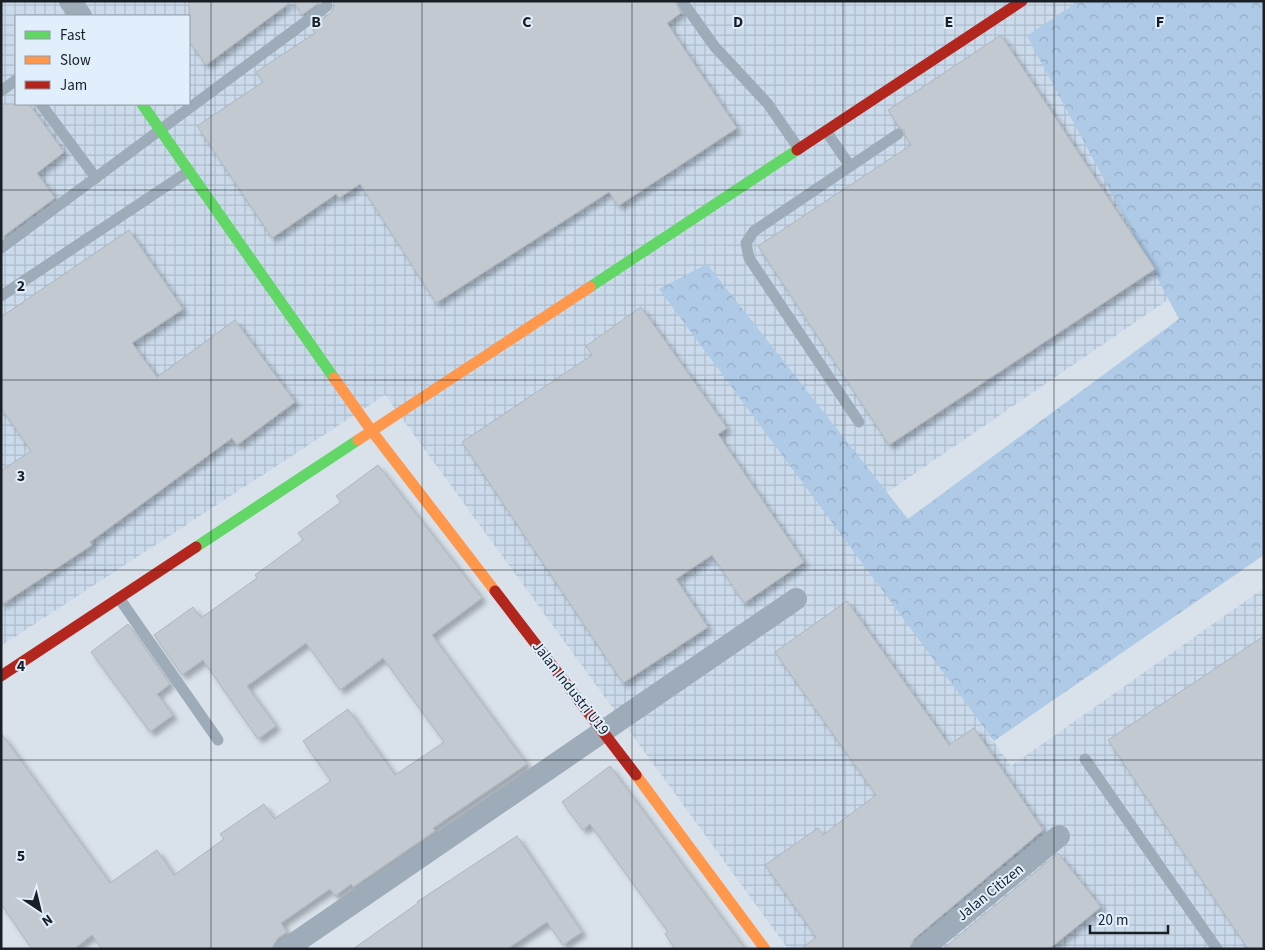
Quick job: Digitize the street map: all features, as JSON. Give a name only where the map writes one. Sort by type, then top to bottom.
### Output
[{"type":"street","points":[[70,1],[80,15]]},
{"type":"street","points":[[1,676],[1022,1]]},
{"type":"street","name":"Jalan Industri U19","points":[[143,105],[371,430],[604,731],[765,949]]},
{"type":"street","points":[[286,949],[796,599]]},
{"type":"street","name":"Jalan Citizen","points":[[922,949],[1059,836]]},
{"type":"lane","points":[[682,1],[715,47],[768,104],[799,149]]},
{"type":"lane","points":[[1,248],[326,6]]},
{"type":"lane","points":[[1,91],[15,81]]},
{"type":"lane","points":[[42,105],[96,178]]},
{"type":"lane","points":[[826,131],[850,166]]},
{"type":"lane","points":[[859,422],[746,251],[746,243],[754,231],[898,134]]},
{"type":"lane","points":[[1,296],[189,170]]},
{"type":"lane","points":[[119,598],[218,740]]},
{"type":"lane","points":[[1084,759],[1217,949]]},
{"type":"shaded area","points":[[1,1],[1264,1],[1264,234],[841,524],[1011,766],[1264,588],[1264,949],[788,949],[385,395],[1,646]]},
{"type":"green space","points":[[1079,1],[1264,1],[1264,555],[994,741],[659,289],[707,264],[908,519],[1179,319],[1027,36]]},
{"type":"building","points":[[189,1],[292,1],[206,65],[190,42]]},
{"type":"building","points":[[293,1],[321,1],[302,15]]},
{"type":"building","points":[[333,1],[675,1],[681,13],[667,23],[737,128],[618,206],[609,192],[436,303],[360,184],[339,198],[336,194],[272,238],[197,126],[263,82],[256,72],[315,33],[311,27],[332,12]]},
{"type":"building","points":[[1001,35],[1155,269],[889,445],[758,246],[911,145],[905,136],[904,130],[899,127],[888,110]]},
{"type":"building","points":[[1,104],[30,105],[64,152],[37,173],[55,198],[1,238]]},
{"type":"building","points":[[129,230],[183,309],[132,343],[157,377],[235,320],[295,402],[237,445],[232,438],[90,542],[92,545],[1,605],[1,471],[31,451],[1,408],[1,317]]},
{"type":"building","points":[[641,307],[727,428],[718,434],[804,562],[744,603],[712,555],[676,579],[708,627],[623,683],[462,442],[592,355],[586,346]]},
{"type":"building","points":[[378,465],[482,598],[432,635],[527,764],[433,828],[435,831],[353,887],[351,884],[335,896],[330,889],[281,923],[287,932],[278,938],[271,949],[102,949],[92,935],[74,949],[32,949],[1,904],[1,733],[110,883],[157,850],[174,875],[224,839],[220,834],[264,804],[274,819],[331,781],[303,741],[348,709],[395,775],[444,742],[383,658],[340,690],[306,643],[247,686],[276,726],[258,739],[203,660],[182,675],[154,635],[193,607],[201,618],[257,578],[255,575],[303,540],[298,533],[341,502],[336,496]]},
{"type":"building","points":[[847,601],[949,745],[974,728],[1043,830],[914,939],[909,949],[801,949],[816,937],[765,865],[818,828],[823,835],[876,795],[775,652]]},
{"type":"building","points":[[128,624],[170,684],[157,694],[173,715],[150,732],[91,652]]},
{"type":"building","points":[[1264,636],[1264,949],[1248,949],[1108,740]]},
{"type":"building","points":[[610,766],[745,949],[675,949],[665,934],[668,932],[590,824],[583,830],[562,802]]},
{"type":"building","points":[[517,836],[582,932],[563,945],[547,922],[507,949],[353,949],[417,902]]},
{"type":"building","points":[[1058,853],[1101,907],[1049,949],[943,949]]},
{"type":"traffic: fast","points":[[143,105],[334,378]]},
{"type":"traffic: fast","points":[[590,287],[797,150]]},
{"type":"traffic: fast","points":[[196,547],[358,440]]},
{"type":"traffic: slow","points":[[358,440],[590,287]]},
{"type":"traffic: slow","points":[[334,378],[371,430],[495,591]]},
{"type":"traffic: slow","points":[[636,775],[765,949]]},
{"type":"traffic: jam","points":[[797,150],[1022,1]]},
{"type":"traffic: jam","points":[[1,676],[196,547]]},
{"type":"traffic: jam","points":[[495,591],[636,775]]}]
